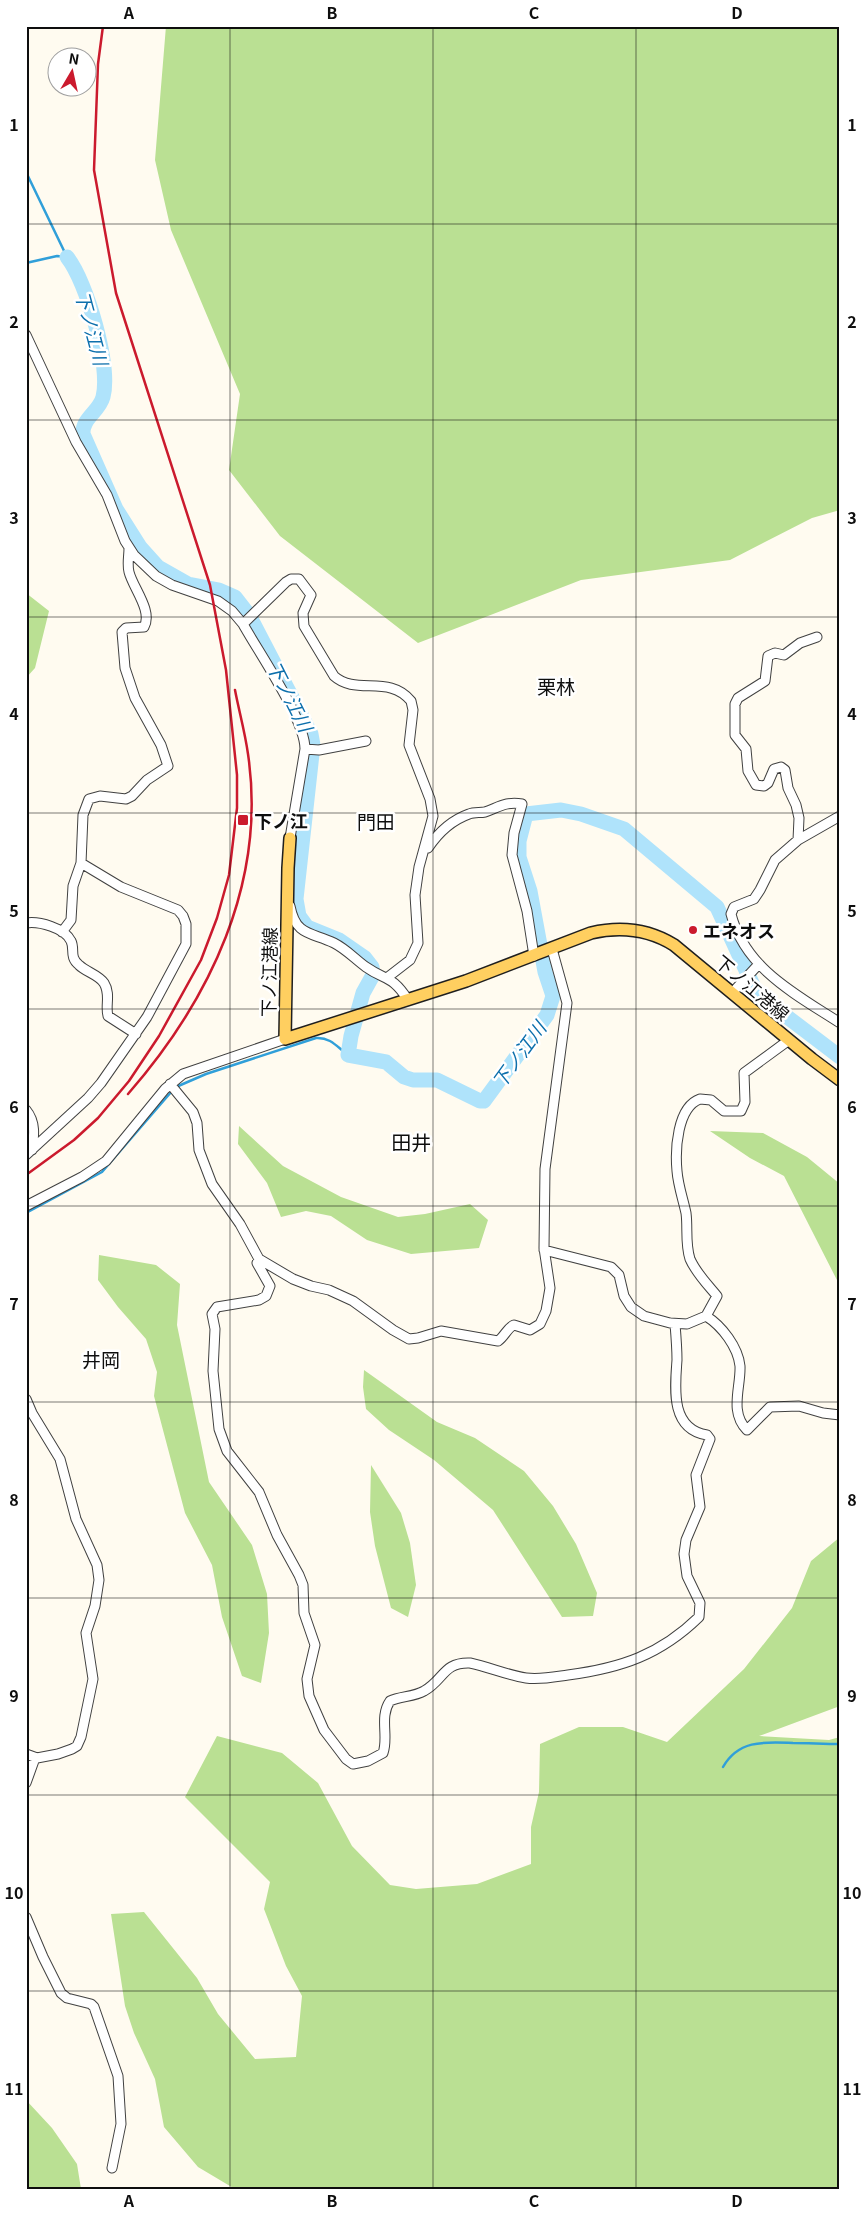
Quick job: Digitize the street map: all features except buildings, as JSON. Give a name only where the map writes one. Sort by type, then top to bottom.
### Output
[{"type":"main road","name":"下ノ江港線","points":[[290,838],[287,895],[285,1039],[408,1000]]},
{"type":"main road","name":"下ノ江港線","points":[[535,956],[582,936],[607,930],[626,929],[645,932],[674,945],[840,1080]]},
{"type":"main road","points":[[408,1000],[535,956]]},
{"type":"street","points":[[26,335],[76,442],[107,496],[129,548],[142,565],[156,576],[172,585],[218,601],[244,623],[296,717],[310,750],[290,838]]},
{"type":"street","points":[[62,932],[71,920],[73,886],[81,863],[83,815],[89,799],[100,796],[126,799],[132,796],[147,780],[168,766],[161,746],[140,710],[125,668],[122,632],[126,628],[142,628],[145,626],[146,620],[145,611],[129,573],[129,548]]},
{"type":"street","points":[[244,623],[286,582],[291,579],[300,579],[311,595],[303,613],[304,626],[334,676],[341,681],[358,685],[391,687],[411,701],[413,710],[409,745],[428,792],[432,810],[431,828],[422,856],[415,896],[418,944],[410,960],[388,977]]},
{"type":"street","points":[[798,840],[799,818],[796,805],[788,788],[785,770],[781,767],[774,769],[768,783],[764,786],[756,785],[748,770],[746,749],[735,735],[735,704],[738,698],[765,681],[768,656],[775,654],[784,655],[800,643],[817,638]]},
{"type":"street","points":[[310,750],[366,741]]},
{"type":"street","points":[[422,856],[439,834],[458,819],[471,813],[483,812],[504,803],[522,804],[514,833],[512,855],[527,911],[535,956]]},
{"type":"street","points":[[840,816],[798,840],[775,860],[754,899],[736,905],[731,912],[745,947],[757,966],[840,1023]]},
{"type":"street","points":[[29,1152],[92,1093],[136,1034],[184,951],[186,942],[185,920],[175,907],[121,887],[81,863]]},
{"type":"street","points":[[287,895],[291,913],[302,930],[336,944],[372,970],[388,977],[399,986],[408,1000]]},
{"type":"street","points":[[26,923],[41,924],[62,932],[71,940],[72,954],[76,963],[104,982],[108,999],[108,1016],[136,1034]]},
{"type":"street","points":[[172,1088],[187,1103],[195,1117],[199,1150],[212,1184],[240,1224],[259,1259],[293,1279],[329,1290],[353,1301],[393,1330],[409,1338],[418,1338],[441,1331],[498,1341],[505,1336],[509,1327],[514,1325],[530,1330],[540,1324],[546,1311],[550,1288],[544,1250],[545,1169],[566,1003],[552,949]]},
{"type":"street","points":[[732,993],[757,966]]},
{"type":"street","points":[[26,1206],[82,1177],[106,1161],[183,1074],[285,1039]]},
{"type":"street","points":[[544,1250],[611,1267],[619,1275],[624,1296],[631,1307],[644,1316],[675,1324],[687,1324],[706,1316],[718,1296],[699,1274],[690,1258],[686,1212],[677,1172],[676,1154],[681,1122],[689,1107],[700,1099],[711,1100],[724,1111],[742,1111],[745,1102],[744,1073],[789,1040]]},
{"type":"street","points":[[26,1110],[34,1129],[29,1152]]},
{"type":"street","points":[[259,1259],[257,1263],[259,1268],[270,1286],[266,1296],[259,1300],[223,1305],[213,1311],[216,1338],[213,1371],[219,1429],[227,1451],[259,1492],[278,1536],[299,1575],[303,1585],[304,1613],[315,1645],[307,1679],[308,1696],[324,1730],[346,1759],[354,1764],[368,1761],[383,1754],[386,1732],[385,1713],[390,1701],[424,1691],[450,1666],[470,1663],[528,1678],[584,1673],[631,1662],[681,1634],[699,1617],[700,1603],[687,1576],[684,1554],[686,1540],[700,1507],[696,1476],[710,1439],[699,1434],[686,1424],[676,1402],[675,1324]]},
{"type":"street","points":[[706,1316],[716,1322],[737,1354],[740,1368],[737,1410],[742,1425],[747,1430],[770,1407],[799,1406],[822,1413],[840,1415]]},
{"type":"street","points":[[26,1399],[32,1413],[60,1459],[71,1493],[76,1519],[96,1565],[100,1580],[95,1606],[86,1633],[93,1679],[82,1737],[72,1749],[30,1756],[26,1784]]},
{"type":"street","points":[[26,1917],[61,1993],[67,1998],[91,2004],[94,2007],[112,2055],[118,2076],[121,2124],[112,2168]]},
{"type":"green space","points":[[166,26],[840,26],[840,510],[812,518],[730,560],[581,580],[418,643],[280,536],[229,470],[240,394],[171,230],[155,160]]},
{"type":"green space","points":[[26,593],[49,611],[35,668],[26,678]]},
{"type":"green space","points":[[239,1126],[283,1166],[341,1197],[398,1217],[425,1214],[470,1204],[488,1220],[479,1248],[411,1254],[367,1240],[331,1216],[306,1211],[281,1217],[267,1183],[238,1144]]},
{"type":"green space","points":[[710,1131],[763,1133],[807,1157],[840,1184],[840,1286],[784,1176],[750,1158]]},
{"type":"green space","points":[[99,1255],[156,1265],[180,1284],[177,1325],[209,1482],[252,1545],[267,1594],[269,1633],[261,1683],[242,1676],[222,1617],[212,1565],[185,1513],[154,1396],[157,1372],[146,1339],[118,1307],[98,1280]]},
{"type":"green space","points":[[364,1370],[437,1422],[475,1438],[524,1471],[553,1506],[576,1544],[597,1593],[593,1616],[562,1617],[493,1510],[434,1460],[389,1430],[366,1409],[363,1387]]},
{"type":"green space","points":[[371,1465],[401,1513],[410,1543],[416,1585],[408,1617],[391,1608],[375,1546],[370,1512]]},
{"type":"green space","points":[[840,1537],[840,1706],[759,1736],[829,1740],[840,1737],[840,2189],[235,2189],[198,2167],[164,2127],[155,2079],[134,2033],[125,2006],[111,1914],[144,1912],[197,1978],[218,2014],[255,2059],[296,2057],[302,1996],[286,1966],[264,1909],[270,1882],[185,1797],[217,1736],[282,1753],[318,1783],[352,1846],[390,1885],[416,1889],[477,1884],[531,1864],[531,1827],[539,1792],[540,1744],[579,1727],[623,1727],[667,1742],[744,1669],[792,1608],[811,1561]]},
{"type":"green space","points":[[26,2100],[52,2128],[77,2164],[81,2189],[26,2189]]},
{"type":"waterway","points":[[26,172],[67,257]]},
{"type":"waterway","points":[[26,263],[57,256],[67,257]]},
{"type":"waterway","name":"下ノ江川","points":[[67,257],[75,269],[89,304],[104,366],[105,383],[103,397],[85,424],[83,434],[116,509],[140,547],[158,567],[188,584],[219,590],[235,597],[249,615],[311,734],[313,745],[296,899],[299,916],[307,927],[339,940],[365,958],[372,967],[373,975],[363,993],[351,1036],[348,1055],[386,1062],[404,1077],[413,1080],[437,1080],[480,1101],[484,1101],[547,1015],[553,996],[545,972],[530,891],[519,857],[519,841],[526,814],[561,810],[581,814],[624,829],[717,907],[757,994],[840,1057]]},
{"type":"waterway","points":[[176,1087],[206,1074],[316,1038],[330,1041],[348,1055]]},
{"type":"waterway","points":[[26,1213],[102,1172],[172,1091]]},
{"type":"waterway","points":[[723,1767],[737,1751],[754,1744],[773,1742],[840,1744]]},
{"type":"railway","points":[[26,1175],[74,1140],[98,1118],[129,1081],[159,1036],[201,960],[217,918],[229,875],[237,808],[237,775],[226,670],[210,585],[116,293],[94,170],[98,64],[103,26]]},
{"type":"railway","points":[[128,1094],[157,1058],[184,1019],[207,979],[226,937],[240,893],[249,848],[252,802],[248,754],[235,690]]},
{"type":"place","name":"下ノ江","points":[[243,820]]},
{"type":"place","name":"エネオス","points":[[693,930]]},
{"type":"district","name":"栗林","points":[[556,685]]},
{"type":"district","name":"門田","points":[[376,820]]},
{"type":"district","name":"田井","points":[[411,1141]]},
{"type":"district","name":"井岡","points":[[101,1358]]}]
